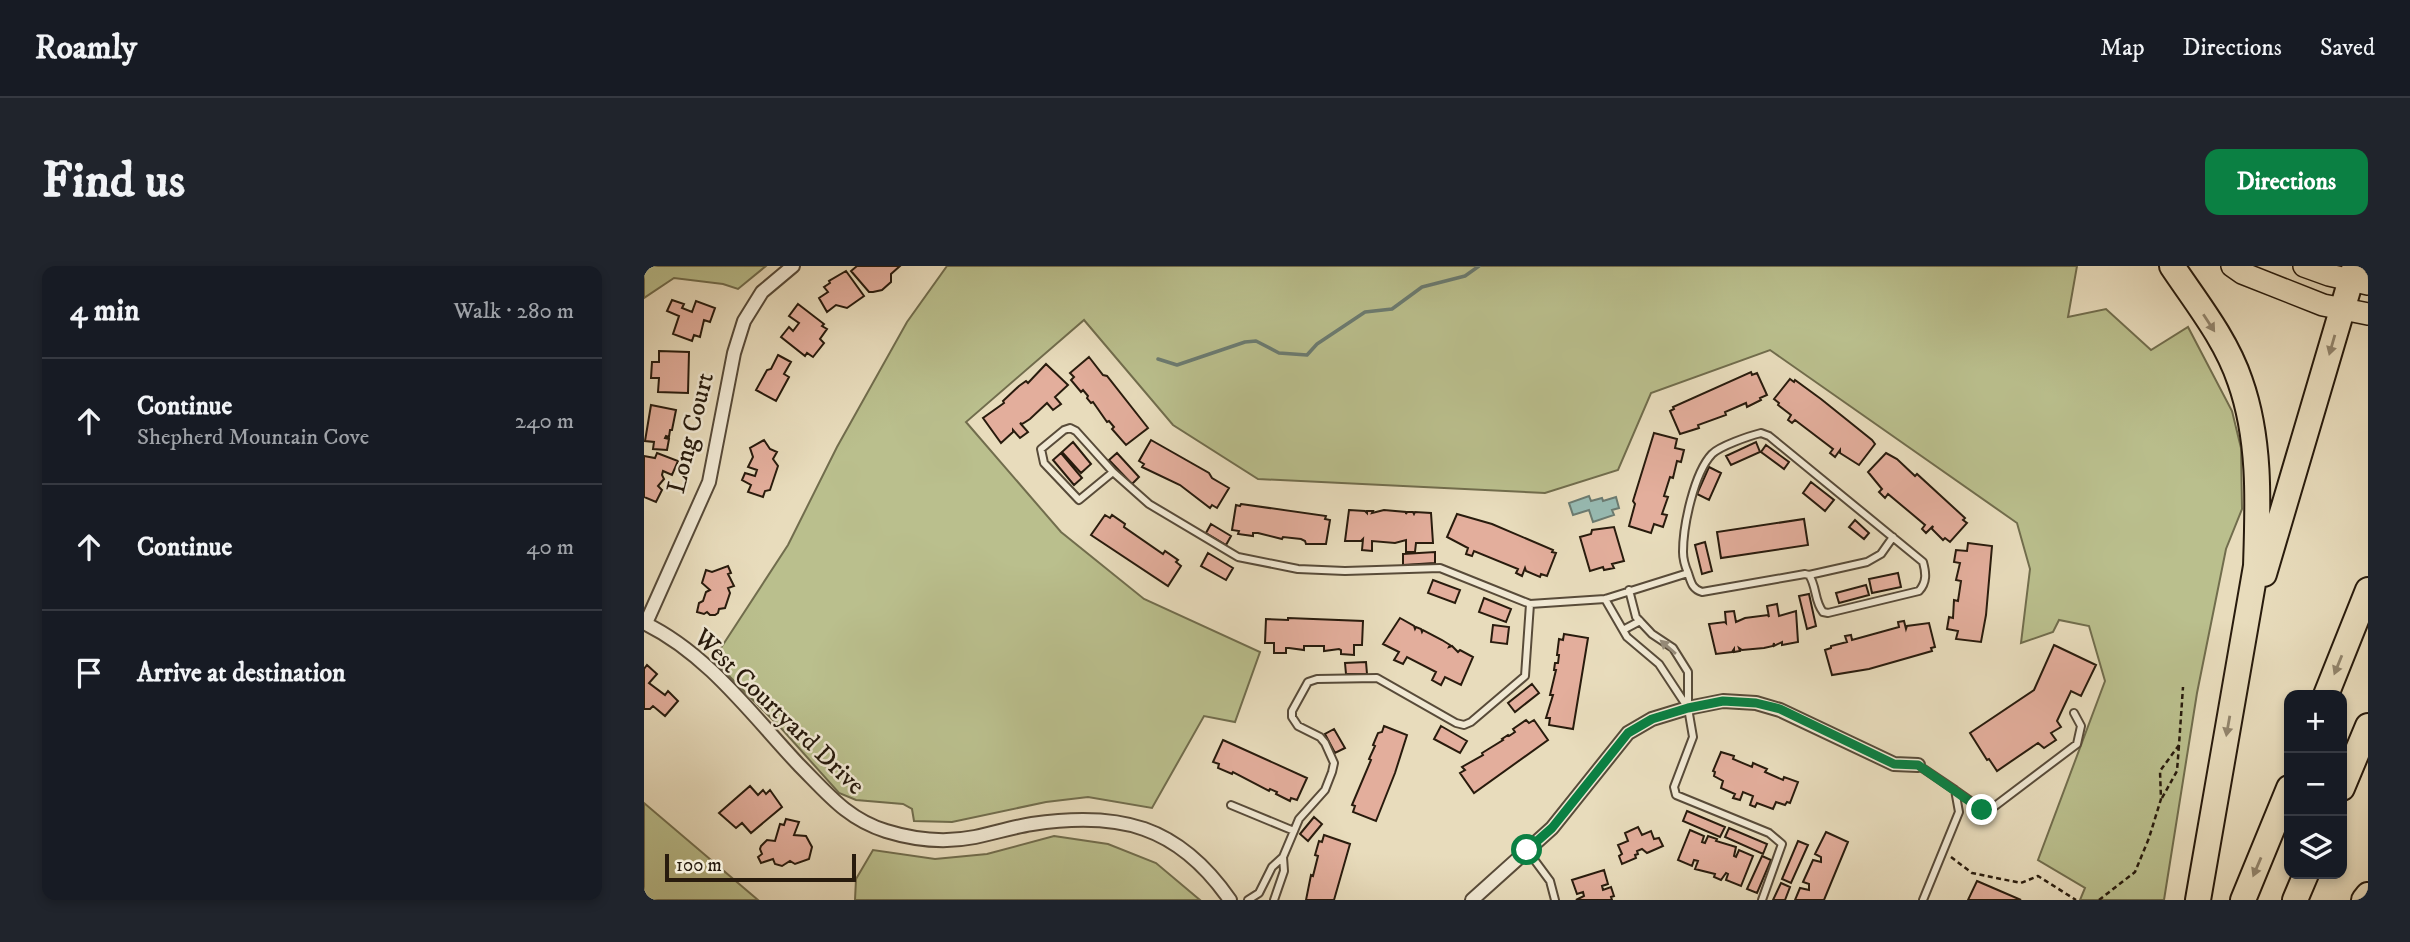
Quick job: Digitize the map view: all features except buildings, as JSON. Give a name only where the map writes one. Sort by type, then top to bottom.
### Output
[{"type":"highway","points":[[2172,266],[2217,334],[2240,379],[2255,445],[2258,511],[2256,566],[2198,900]]},
{"type":"highway","points":[[2239,659],[2342,310],[2357,275]]},
{"type":"highway","points":[[2328,690],[2368,590]]},
{"type":"highway","points":[[2347,776],[2368,726]]},
{"type":"highway","points":[[2243,900],[2284,800]]},
{"type":"highway","points":[[2295,900],[2304,879]]},
{"type":"highway","points":[[2364,900],[2368,895]]},
{"type":"main road","points":[[2232,266],[2242,274],[2323,305],[2368,314]]},
{"type":"main road","points":[[2304,266],[2357,275]]},
{"type":"street","name":"Long Court","points":[[645,623],[709,482],[734,353],[744,321],[762,292],[793,266]]},
{"type":"street","name":"West Courtyard Drive","points":[[645,623],[700,659],[842,809],[883,830],[922,841],[972,838],[1030,824],[1093,818],[1133,824],[1182,847],[1217,881],[1230,900]]},
{"type":"street","points":[[1472,900],[1552,828],[1628,733],[1652,719],[1688,708],[1723,701],[1768,706],[1780,709],[1894,764],[1918,765]]},
{"type":"lane","points":[[1112,472],[1079,500],[1044,463],[1041,449],[1064,430],[1070,428],[1076,431],[1112,472],[1149,504],[1238,558],[1298,569],[1345,571],[1440,568],[1530,604],[1605,599],[1688,573]]},
{"type":"lane","points":[[1809,575],[1813,580],[1818,606],[1823,612],[1919,591],[1924,585],[1926,574],[1923,562],[1893,537],[1769,436],[1761,433],[1713,453],[1703,469],[1694,493],[1684,539],[1684,559],[1692,586],[1696,590],[1702,592],[1809,575],[1867,562],[1881,554],[1893,537]]},
{"type":"lane","points":[[1629,590],[1636,617],[1652,634],[1673,648],[1688,672],[1688,708],[1693,737],[1674,788],[1676,795],[1769,833],[1782,844],[1762,900]]},
{"type":"lane","points":[[1605,599],[1627,637],[1659,664],[1688,708]]},
{"type":"lane","points":[[1248,900],[1259,892],[1272,867],[1283,856],[1299,819],[1325,790],[1334,763],[1320,737],[1298,726],[1292,717],[1292,711],[1308,682],[1317,679],[1377,678],[1456,723],[1471,722],[1525,676],[1530,604]]},
{"type":"lane","points":[[1623,630],[1640,621]]},
{"type":"lane","points":[[1918,765],[1982,810],[1995,806],[2077,744],[2081,726],[2074,713]]},
{"type":"lane","points":[[1923,900],[1959,812],[1955,790]]},
{"type":"lane","points":[[1231,805],[1294,831]]},
{"type":"lane","points":[[1527,850],[1550,881],[1555,900]]},
{"type":"lane","points":[[1274,900],[1283,872],[1283,856]]},
{"type":"path","points":[[2099,900],[2135,872],[2161,799],[2177,771],[2183,687]]},
{"type":"path","points":[[2161,799],[2160,771],[2179,746]]},
{"type":"path","points":[[1943,851],[1972,873],[2021,883],[2038,876],[2076,900]]},
{"type":"green space","points":[[644,266],[766,266],[738,289],[723,284],[674,278],[644,298]]},
{"type":"green space","points":[[947,266],[2077,266],[2068,317],[2106,309],[2151,350],[2188,327],[2232,411],[2241,448],[2242,509],[2226,549],[2197,693],[2164,900],[2080,900],[2085,888],[2038,860],[2105,681],[2089,626],[2059,620],[2053,632],[2021,643],[2030,569],[2017,523],[1770,350],[1651,393],[1618,470],[1545,493],[1258,479],[1173,425],[1084,320],[966,422],[1061,532],[1144,599],[1260,652],[1235,722],[1204,716],[1152,808],[1088,797],[1046,802],[952,822],[914,821],[912,809],[903,804],[856,800],[839,793],[781,728],[713,660],[788,545],[837,447],[907,322]]},
{"type":"green space","points":[[644,803],[758,900],[644,900]]},
{"type":"green space","points":[[1054,836],[1108,844],[1156,863],[1200,900],[855,900],[856,879],[873,850],[935,859],[987,854]]},
{"type":"water","points":[[1589,496],[1591,501],[1616,497],[1619,508],[1612,510],[1614,515],[1593,522],[1589,510],[1573,515],[1569,503]]},
{"type":"waterway","points":[[1158,359],[1177,365],[1245,342],[1256,341],[1279,353],[1307,355],[1317,344],[1365,312],[1392,309],[1422,287],[1465,276],[1479,266]]},
{"type":"route","points":[[1527,850],[1552,828],[1628,733],[1652,719],[1723,701],[1756,703],[1780,709],[1894,764],[1918,765],[1982,810]]}]
